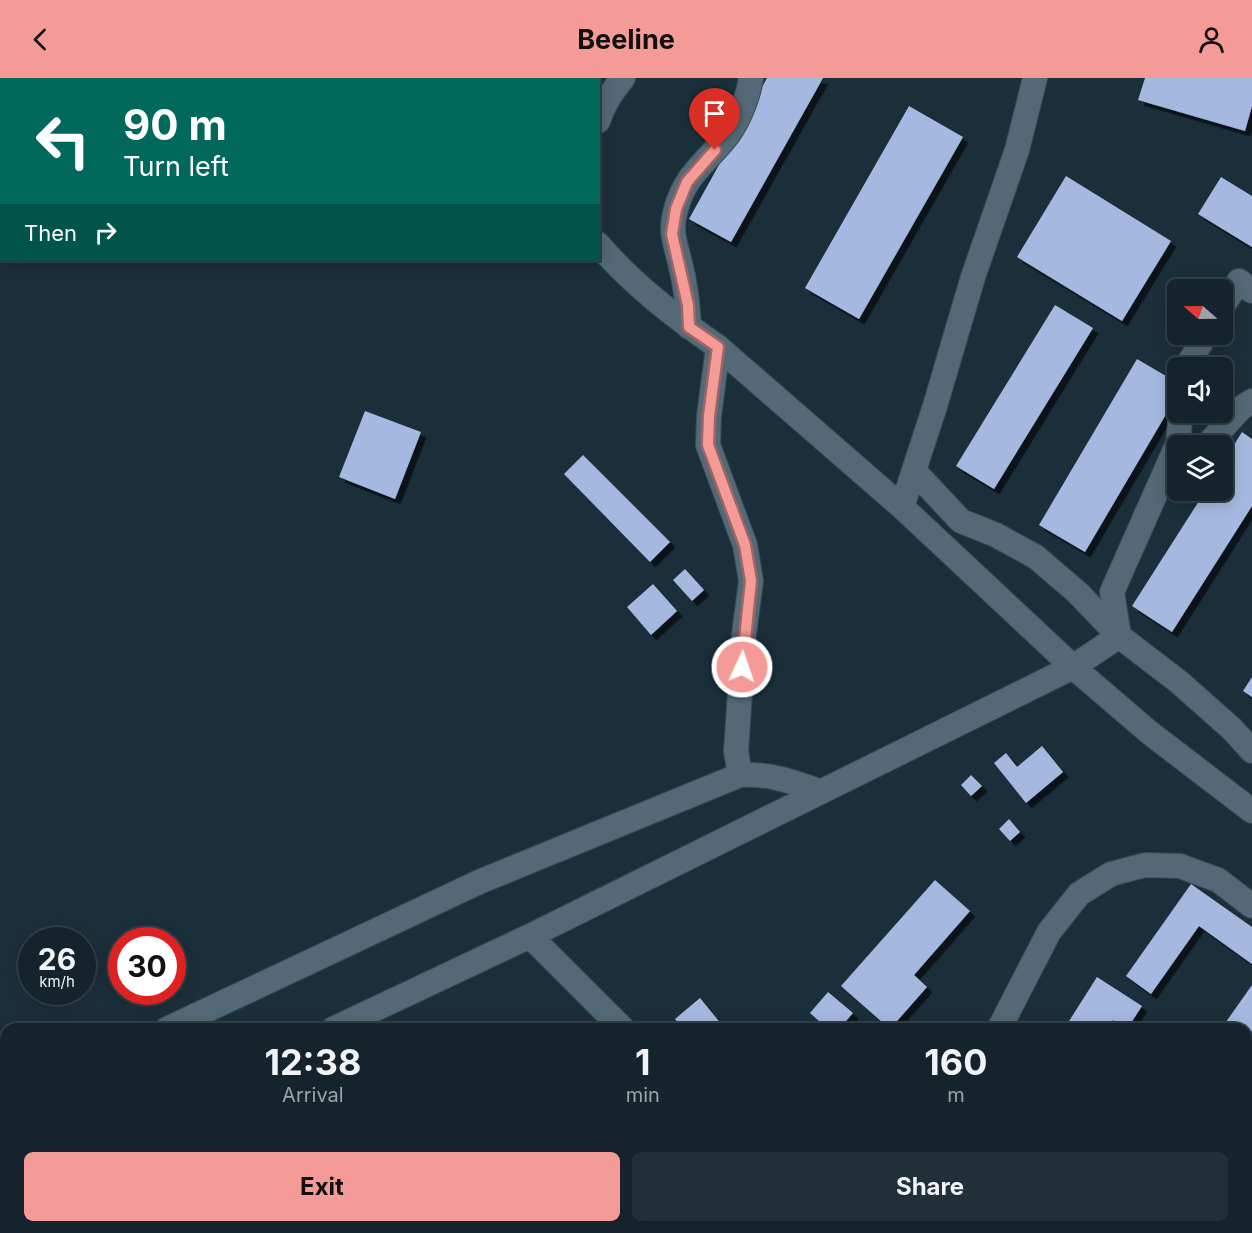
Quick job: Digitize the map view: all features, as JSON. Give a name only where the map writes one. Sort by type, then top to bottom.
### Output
[{"type":"street","points":[[600,114],[614,88],[623,78]]},
{"type":"street","points":[[689,327],[688,305],[672,234],[676,209],[687,182],[725,140],[739,114],[750,87],[751,78]]},
{"type":"street","points":[[902,507],[973,277],[1017,150],[1035,78]]},
{"type":"street","points":[[600,246],[613,261],[689,327],[718,347],[902,507],[1074,667],[1150,732],[1252,811]]},
{"type":"street","points":[[1233,290],[1239,281],[1252,291]]},
{"type":"street","points":[[718,347],[709,416],[708,445],[745,545],[751,581],[744,634],[736,751],[740,775]]},
{"type":"street","points":[[1216,435],[1241,408],[1252,401]]},
{"type":"street","points":[[1119,636],[1112,592],[1178,443],[1180,423]]},
{"type":"street","points":[[914,471],[961,521],[996,535],[1036,557],[1078,593],[1119,636],[1179,682],[1232,729],[1252,752]]},
{"type":"street","points":[[1152,504],[1167,488]]},
{"type":"street","points":[[956,557],[961,521]]},
{"type":"street","points":[[346,1023],[530,936],[1074,667],[1119,636]]},
{"type":"street","points":[[180,1023],[479,882],[740,775],[758,774],[821,792]]},
{"type":"street","points":[[1002,1023],[1049,932],[1078,894],[1111,874],[1145,865],[1180,866],[1218,880],[1252,906]]},
{"type":"street","points":[[530,936],[617,1023]]},
{"type":"building","points":[[767,78],[823,78],[731,242],[689,219]]},
{"type":"building","points":[[1145,78],[1252,78],[1252,106],[1245,131],[1138,100]]},
{"type":"building","points":[[909,106],[963,137],[859,319],[805,288]]},
{"type":"building","points":[[1066,176],[1171,241],[1122,321],[1017,257]]},
{"type":"building","points":[[1221,177],[1252,196],[1252,247],[1198,214]]},
{"type":"building","points":[[1055,305],[1093,328],[994,489],[956,466]]},
{"type":"building","points":[[1137,359],[1167,377],[1167,413],[1085,552],[1039,525]]},
{"type":"building","points":[[365,411],[421,432],[395,499],[339,477]]},
{"type":"building","points":[[1242,432],[1252,439],[1252,506],[1172,632],[1132,606],[1199,501],[1233,501],[1233,446]]},
{"type":"building","points":[[583,455],[670,542],[650,562],[564,474]]},
{"type":"building","points":[[685,569],[704,590],[692,601],[673,580]]},
{"type":"building","points":[[653,584],[677,611],[651,635],[627,607]]},
{"type":"building","points":[[1252,677],[1252,697],[1243,691]]},
{"type":"building","points":[[1042,746],[1063,772],[1026,803],[994,763],[1006,753],[1017,767]]},
{"type":"building","points":[[971,775],[982,786],[971,796],[961,785]]},
{"type":"building","points":[[1009,819],[1020,832],[1010,841],[999,829]]},
{"type":"building","points":[[935,880],[970,911],[914,975],[927,987],[895,1023],[883,1023],[841,986]]},
{"type":"building","points":[[1191,884],[1252,927],[1252,964],[1199,926],[1151,994],[1126,976]]},
{"type":"building","points":[[1097,977],[1142,1006],[1131,1023],[1118,1023],[1113,1020],[1111,1023],[1068,1023]]},
{"type":"building","points":[[1252,985],[1252,1023],[1225,1023]]},
{"type":"building","points":[[828,992],[853,1013],[844,1023],[821,1023],[810,1013]]},
{"type":"building","points":[[700,998],[720,1023],[678,1023],[675,1019]]},
{"type":"route","points":[[715,150],[687,182],[676,209],[672,234],[688,305],[689,327],[718,347],[709,416],[708,445],[745,545],[751,581],[742,667]]}]
